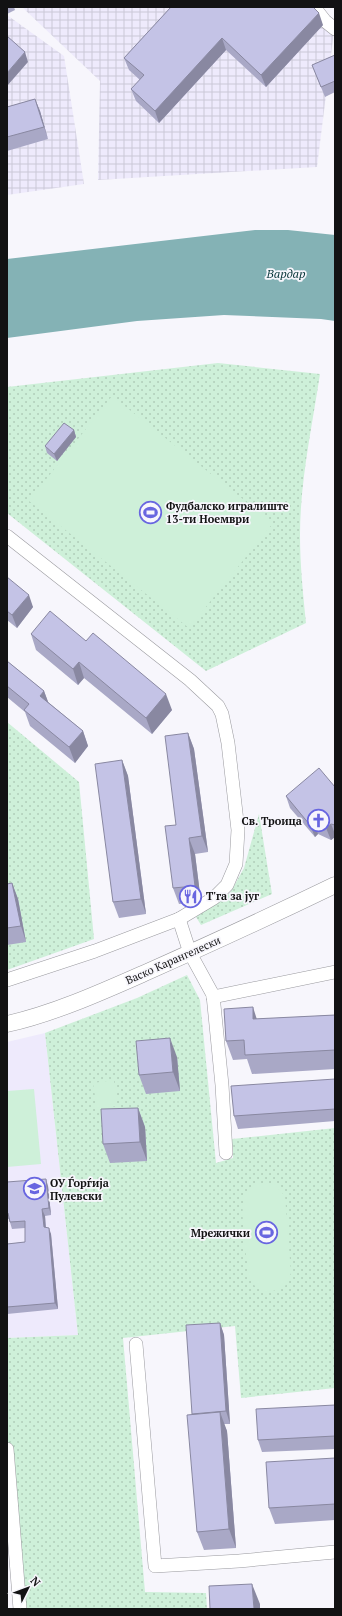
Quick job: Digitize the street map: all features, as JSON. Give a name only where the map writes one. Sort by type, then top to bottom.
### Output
[{"type":"street","points":[[314,7],[324,21],[335,29]]},
{"type":"street","points":[[7,536],[203,691],[218,706],[222,714],[228,743],[238,830],[236,864],[227,885],[214,898],[179,919],[95,951],[7,980]]},
{"type":"street","name":"Васко Карангелески","points":[[7,1024],[22,1021],[109,989],[335,885]]},
{"type":"street","points":[[179,919],[190,953],[213,997],[222,1085],[226,1153]]},
{"type":"street","points":[[213,997],[335,972]]},
{"type":"street","points":[[136,1344],[155,1566],[239,1561],[335,1552]]},
{"type":"street","points":[[7,1449],[20,1609]]},
{"type":"shaded area","points":[[22,7],[313,7],[334,31],[317,167],[98,180],[100,81]]},
{"type":"shaded area","points":[[7,15],[64,56],[84,184],[7,195]]},
{"type":"shaded area","name":"ОУ Ѓорѓија Пулевски","points":[[45,1033],[78,1335],[7,1338],[7,1042]]},
{"type":"green space","points":[[218,363],[320,374],[302,495],[300,535],[306,623],[206,671],[7,513],[7,387]]},
{"type":"green space","name":"Фудбалско игралиште 13-ти Ноември","points":[[112,396],[273,523],[189,628],[29,501]]},
{"type":"green space","points":[[7,722],[79,782],[94,939],[7,970]]},
{"type":"green space","points":[[259,814],[272,894],[201,925],[196,917],[230,893],[244,868]]},
{"type":"green space","points":[[187,975],[200,1000],[216,1163],[233,1158],[232,1139],[335,1128],[335,1388],[241,1398],[235,1326],[123,1338],[145,1592],[206,1593],[207,1609],[20,1609],[7,1496],[7,1338],[78,1335],[45,1033],[137,998]]},
{"type":"green space","points":[[114,1080],[117,1106],[97,1109],[93,1083]]},
{"type":"green space","points":[[34,1089],[41,1164],[7,1167],[7,1091]]},
{"type":"green space","name":"Мрежички","points":[[264,1183],[275,1185],[285,1196],[291,1273],[286,1285],[270,1292],[260,1290],[249,1277],[243,1219],[244,1197],[247,1191],[257,1184]]},
{"type":"water","name":"Вардар","points":[[255,230],[288,230],[335,235],[335,321],[321,319],[224,315],[137,321],[7,338],[7,259]]},
{"type":"building","points":[[171,7],[313,7],[319,13],[261,75],[222,38],[155,111],[131,89],[144,75],[124,58]]},
{"type":"building","points":[[7,36],[25,52],[7,73]]},
{"type":"building","points":[[335,55],[335,81],[321,87],[312,65]]},
{"type":"building","points":[[35,99],[44,127],[7,137],[7,107]]},
{"type":"building","points":[[64,423],[74,430],[54,454],[45,446]]},
{"type":"building","points":[[7,577],[29,595],[12,615],[7,611]]},
{"type":"building","points":[[50,611],[86,641],[93,633],[166,694],[146,718],[79,662],[73,669],[31,634]]},
{"type":"building","points":[[7,661],[44,691],[40,696],[83,731],[69,747],[24,710],[29,704],[7,686]]},
{"type":"building","points":[[188,733],[202,836],[189,838],[195,886],[173,888],[165,826],[176,825],[165,736]]},
{"type":"building","points":[[122,760],[141,899],[113,902],[95,764]]},
{"type":"building","name":"Св. Троица","points":[[319,768],[335,787],[335,825],[331,824],[326,828],[314,822],[310,825],[286,796]]},
{"type":"building","points":[[12,883],[21,926],[7,928],[7,884]]},
{"type":"building","points":[[253,1007],[253,1019],[335,1015],[335,1050],[245,1055],[244,1040],[226,1041],[224,1009]]},
{"type":"building","points":[[170,1038],[173,1072],[139,1075],[136,1041]]},
{"type":"building","points":[[335,1079],[335,1109],[234,1116],[231,1086]]},
{"type":"building","points":[[138,1108],[140,1142],[103,1144],[101,1109]]},
{"type":"building","points":[[46,1179],[49,1208],[42,1209],[44,1227],[49,1228],[55,1303],[7,1307],[7,1244],[25,1242],[25,1221],[10,1222],[7,1213],[7,1182]]},
{"type":"building","points":[[220,1323],[226,1411],[192,1414],[186,1325]]},
{"type":"building","points":[[335,1405],[335,1436],[258,1440],[256,1409]]},
{"type":"building","points":[[220,1412],[229,1529],[197,1532],[187,1415]]},
{"type":"building","points":[[335,1458],[335,1504],[269,1508],[266,1462]]},
{"type":"building","points":[[252,1584],[254,1609],[210,1609],[209,1586]]},
{"type":"place","name":"Фудбалско игралиште 13-ти Ноември","points":[[151,512]]},
{"type":"place","name":"Св. Троица","points":[[318,821]]},
{"type":"place","name":"Т'га за југ","points":[[190,896]]},
{"type":"place","name":"ОУ Ѓорѓија Пулевски","points":[[35,1189]]},
{"type":"place","name":"Мрежички","points":[[266,1233]]}]
